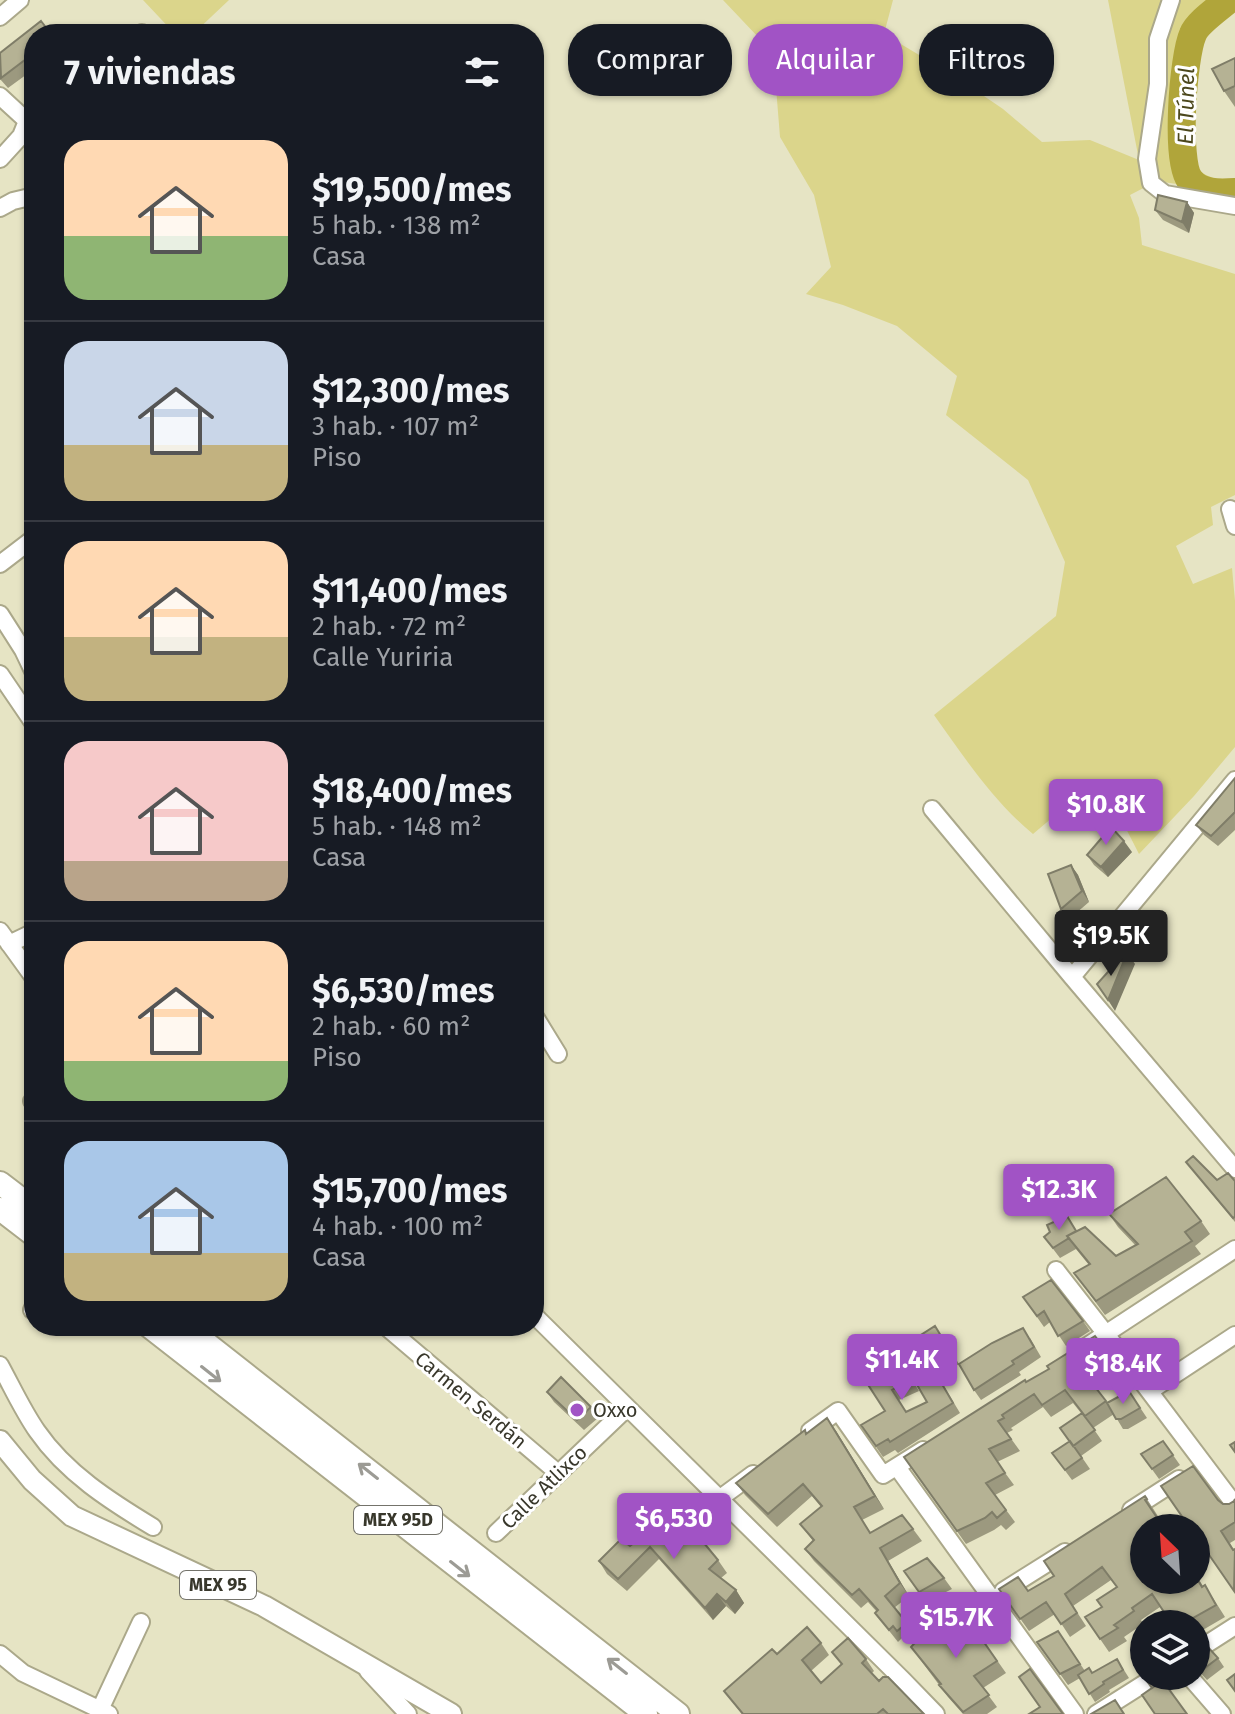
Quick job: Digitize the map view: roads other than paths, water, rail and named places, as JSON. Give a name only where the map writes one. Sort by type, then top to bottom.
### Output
[{"type":"highway","points":[[0,1183],[24,1201]]},
{"type":"highway","points":[[0,1209],[24,1227]]},
{"type":"highway","name":"MEX 95D","points":[[162,1336],[646,1714]]},
{"type":"highway","name":"MEX 95D","points":[[197,1336],[678,1714]]},
{"type":"main road","name":"MEX 95","points":[[0,1441],[32,1480],[72,1516],[264,1606],[451,1714]]},
{"type":"street","points":[[0,17],[20,0]]},
{"type":"street","points":[[1171,0],[1158,39],[1158,84],[1147,159],[1151,183],[1165,194],[1235,206]]},
{"type":"street","points":[[0,96],[24,114]]},
{"type":"street","points":[[0,159],[24,130]]},
{"type":"street","points":[[0,208],[24,198]]},
{"type":"street","points":[[1230,509],[1235,526]]},
{"type":"street","points":[[0,564],[24,546]]},
{"type":"street","points":[[0,614],[24,641]]},
{"type":"street","points":[[0,674],[24,709]]},
{"type":"street","points":[[1072,977],[1235,780]]},
{"type":"street","points":[[932,809],[1235,1169]]},
{"type":"street","points":[[5,937],[24,964]]},
{"type":"street","points":[[544,1031],[558,1054]]},
{"type":"street","points":[[1067,1359],[1235,1249]]},
{"type":"street","points":[[1056,1270],[1235,1505]]},
{"type":"street","points":[[544,1325],[936,1714]]},
{"type":"street","points":[[1150,1391],[1235,1335]]},
{"type":"street","name":"Carmen Serdán","points":[[397,1336],[558,1473]]},
{"type":"street","points":[[0,1365],[37,1432],[74,1472],[112,1502],[153,1527]]},
{"type":"street","name":"Calle Atlixco","points":[[496,1533],[627,1408]]},
{"type":"street","points":[[802,1437],[838,1411],[883,1475],[937,1442]]},
{"type":"street","points":[[719,1499],[767,1464]]},
{"type":"street","points":[[1124,1515],[1203,1464]]},
{"type":"street","points":[[897,1467],[1075,1714]]},
{"type":"street","points":[[992,1599],[1084,1540]]},
{"type":"street","points":[[0,1654],[23,1673],[103,1713],[141,1622]]},
{"type":"street","points":[[1210,1642],[1235,1626]]},
{"type":"street","points":[[359,1661],[408,1714]]},
{"type":"street","points":[[1096,1714],[1134,1690]]},
{"type":"street","points":[[1201,1690],[1222,1714]]},
{"type":"waterway","name":"El Túnel","points":[[1228,0],[1193,34],[1186,63],[1182,131],[1185,169],[1194,185],[1205,190],[1235,192]]},
{"type":"place","name":"Oxxo","points":[[577,1410]]}]
